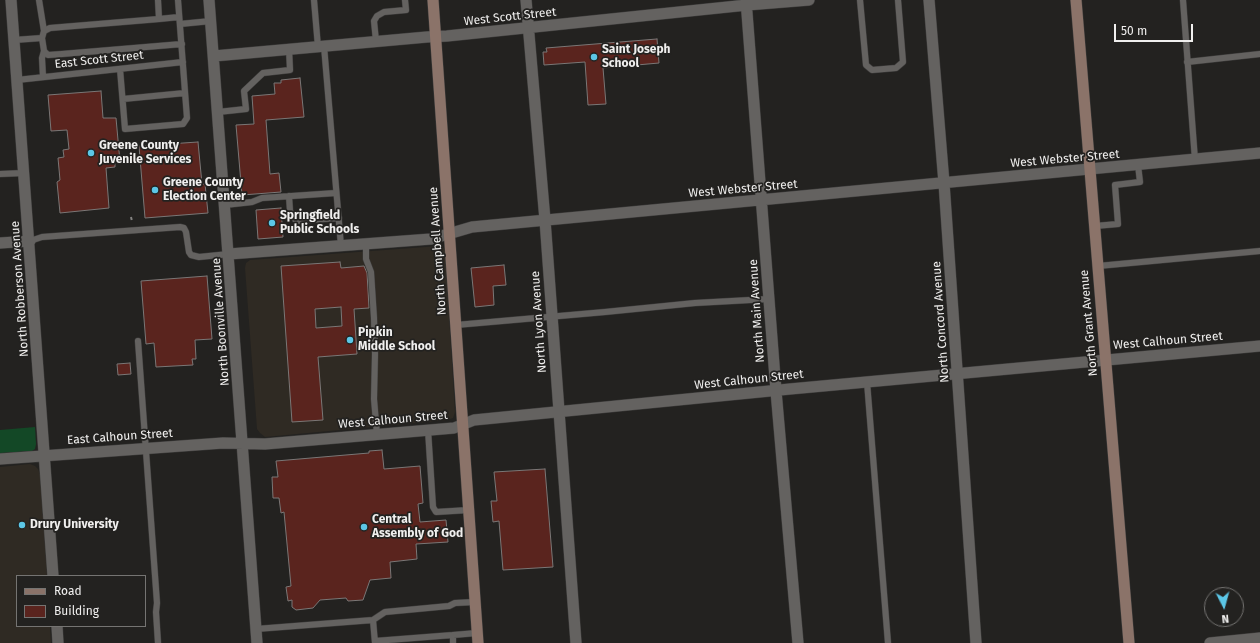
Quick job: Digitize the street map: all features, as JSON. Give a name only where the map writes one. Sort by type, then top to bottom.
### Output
[{"type":"main road","name":"North Campbell Avenue","points":[[433,0],[437,37],[478,638]]},
{"type":"main road","name":"North Grant Avenue","points":[[1076,0],[1129,643]]},
{"type":"street","name":"North Robberson Avenue","points":[[11,0],[30,241],[53,575]]},
{"type":"street","name":"North Boonville Avenue","points":[[209,0],[257,643]]},
{"type":"street","name":"North Lyon Avenue","points":[[526,0],[545,220],[576,643]]},
{"type":"street","name":"West Scott Street","points":[[214,56],[529,28],[746,2],[809,0]]},
{"type":"street","name":"North Concord Avenue","points":[[929,0],[958,374],[976,643]]},
{"type":"street","name":"North Main Avenue","points":[[746,2],[776,391],[798,643]]},
{"type":"street","name":"West Webster Street","points":[[229,254],[431,239],[472,227],[1260,153]]},
{"type":"street","points":[[0,243],[30,241]]},
{"type":"street","name":"West Calhoun Street","points":[[243,443],[261,444],[454,428],[474,420],[1260,346]]},
{"type":"street","name":"East Calhoun Street","points":[[0,459],[146,448],[243,443]]},
{"type":"street","points":[[57,627],[58,643]]},
{"type":"street","points":[[1210,643],[1260,638]]},
{"type":"lane","points":[[39,0],[44,31],[42,38],[44,51],[42,58],[43,77]]},
{"type":"lane","points":[[158,0],[160,19]]},
{"type":"lane","points":[[120,69],[125,129],[183,124],[187,118],[178,0]]},
{"type":"lane","points":[[314,0],[321,46],[341,246]]},
{"type":"lane","points":[[376,41],[374,21],[377,16],[384,12],[406,10],[405,0]]},
{"type":"lane","points":[[860,0],[866,65],[872,70],[896,68],[903,62],[898,0]]},
{"type":"lane","points":[[1183,0],[1194,160]]},
{"type":"lane","points":[[44,31],[50,28],[73,25],[180,17]]},
{"type":"lane","points":[[180,24],[211,21]]},
{"type":"lane","points":[[14,40],[42,38]]},
{"type":"lane","points":[[44,51],[48,55],[182,44]]},
{"type":"lane","points":[[218,112],[246,109],[244,92],[263,73],[290,70],[289,50]]},
{"type":"lane","points":[[1187,62],[1260,54]]},
{"type":"lane","name":"East Scott Street","points":[[17,80],[183,62]]},
{"type":"lane","points":[[123,99],[185,93]]},
{"type":"lane","points":[[1095,226],[1118,224],[1115,185],[1140,182],[1138,165]]},
{"type":"lane","points":[[0,174],[24,173]]},
{"type":"lane","points":[[225,205],[252,202],[262,198],[336,193]]},
{"type":"lane","points":[[289,196],[290,210],[296,221],[338,218]]},
{"type":"lane","points":[[30,241],[42,237],[180,227],[184,228],[186,232],[189,252],[191,255],[199,257],[229,254]]},
{"type":"lane","points":[[366,244],[366,259],[371,272],[376,354],[374,399],[377,434]]},
{"type":"lane","points":[[1098,266],[1260,251]]},
{"type":"lane","points":[[456,325],[695,303],[769,299]]},
{"type":"lane","points":[[138,341],[157,602],[156,612],[158,643]]},
{"type":"lane","points":[[867,382],[888,643]]},
{"type":"lane","points":[[428,430],[433,507],[436,512],[469,510]]},
{"type":"lane","points":[[256,629],[373,620],[385,612],[449,606],[455,603],[475,602]]},
{"type":"lane","points":[[373,620],[375,642],[453,635],[478,638]]},
{"type":"lane","points":[[453,635],[454,643]]},
{"type":"path","points":[[131,217],[132,221]]},
{"type":"shaded area","name":"Pipkin Middle School","points":[[439,246],[443,247],[445,250],[455,412],[453,418],[447,420],[265,437],[260,433],[257,429],[245,268],[246,263],[250,260]]},
{"type":"shaded area","name":"Drury University","points":[[30,464],[38,469],[40,474],[47,575],[16,575],[16,627],[50,627],[51,643],[0,643],[0,467]]},
{"type":"green space","points":[[35,427],[35,449],[32,451],[0,453],[0,430]]},
{"type":"building","points":[[657,39],[659,63],[603,68],[606,104],[588,105],[585,62],[544,65],[543,52],[547,52],[546,48]]},
{"type":"building","points":[[300,78],[304,117],[266,120],[270,174],[279,173],[281,192],[242,195],[236,125],[254,124],[252,96],[275,94],[274,83],[281,83],[281,80]]},
{"type":"building","name":"Greene County Juvenile Services","points":[[101,91],[103,118],[116,118],[120,162],[115,162],[115,167],[106,168],[109,208],[60,213],[57,182],[60,180],[58,158],[64,157],[63,150],[69,149],[67,130],[51,131],[48,95]]},
{"type":"building","points":[[198,142],[202,184],[205,184],[208,213],[145,218],[139,146]]},
{"type":"building","points":[[281,208],[283,237],[258,239],[256,210]]},
{"type":"building","points":[[340,262],[341,268],[364,266],[367,273],[369,308],[354,309],[357,354],[318,357],[323,420],[292,422],[281,266]],"holes":[[[341,307],[342,326],[316,328],[315,309]]]},
{"type":"building","points":[[504,265],[506,285],[493,286],[494,305],[475,307],[471,268]]},
{"type":"building","points":[[207,276],[212,339],[195,340],[196,359],[192,359],[193,365],[156,367],[154,343],[146,344],[141,281]]},
{"type":"building","points":[[130,363],[131,374],[118,375],[117,364]]},
{"type":"building","name":"Central Assembly of God","points":[[382,450],[384,469],[420,466],[423,503],[418,504],[420,522],[446,520],[448,542],[416,544],[417,559],[390,562],[391,578],[370,580],[363,600],[348,601],[346,598],[320,600],[313,608],[296,610],[292,607],[292,600],[288,601],[286,587],[291,586],[284,512],[281,513],[279,498],[273,498],[272,477],[278,477],[276,461],[369,453],[369,451]]},
{"type":"building","points":[[545,469],[553,567],[503,570],[499,521],[493,522],[491,501],[497,501],[494,472]]},
{"type":"place","name":"Saint Joseph School","points":[[594,57]]},
{"type":"place","name":"Greene County Juvenile Services","points":[[91,153]]},
{"type":"place","name":"Greene County Election Center","points":[[155,190]]},
{"type":"place","name":"Springfield Public Schools","points":[[272,223]]},
{"type":"place","name":"Pipkin Middle School","points":[[350,340]]},
{"type":"place","name":"Drury University","points":[[22,525]]},
{"type":"place","name":"Central Assembly of God","points":[[364,527]]}]
